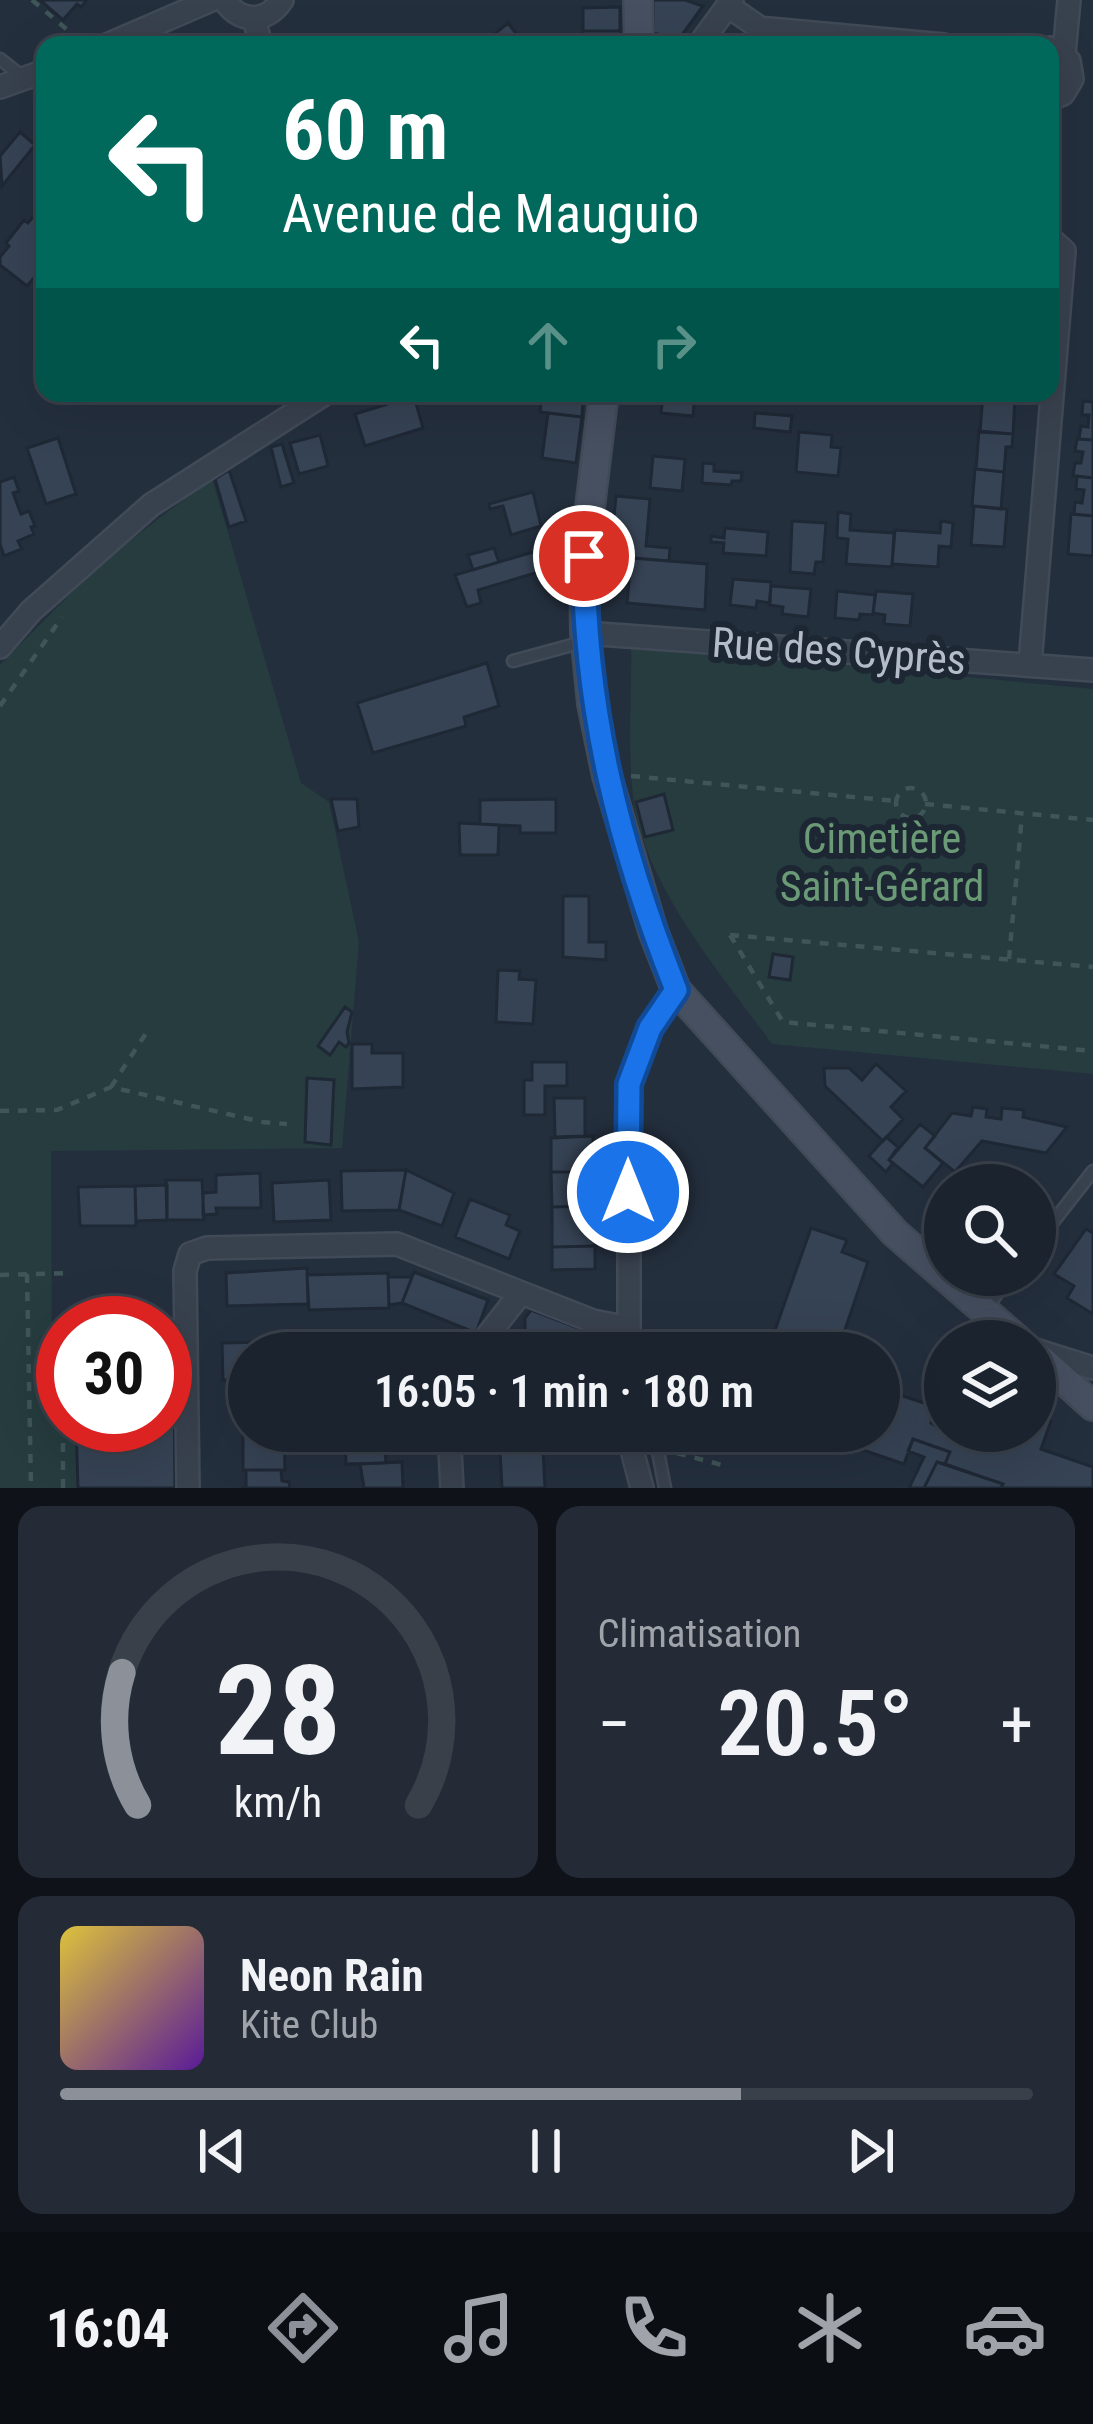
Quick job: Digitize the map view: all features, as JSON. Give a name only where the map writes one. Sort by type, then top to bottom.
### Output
[{"type":"main road","points":[[638,0],[639,36]]},
{"type":"main road","points":[[603,402],[584,556],[585,637],[602,757],[653,931],[676,990],[896,1233],[992,1320]]},
{"type":"main road","points":[[1056,1372],[1093,1406]]},
{"type":"street","points":[[128,36],[212,0]]},
{"type":"street","points":[[224,0],[236,14],[254,19],[269,15],[282,0]]},
{"type":"street","points":[[1059,42],[1069,0]]},
{"type":"street","points":[[706,36],[730,3],[760,28],[847,36]]},
{"type":"street","points":[[254,19],[259,36]]},
{"type":"street","points":[[1059,53],[1070,61],[1072,79],[1059,96]]},
{"type":"street","points":[[0,86],[34,74]]},
{"type":"street","points":[[1059,246],[1064,251],[1059,312]]},
{"type":"street","points":[[0,646],[31,611],[151,505],[312,402]]},
{"type":"street","points":[[1030,664],[1052,402]]},
{"type":"street","name":"Rue des Cyprès","points":[[585,637],[1093,670]]},
{"type":"street","points":[[628,1332],[629,1084],[650,1028],[676,990]]},
{"type":"street","points":[[188,1488],[185,1271],[190,1254],[207,1248],[397,1244],[593,1322],[628,1328]]},
{"type":"street","points":[[490,1332],[520,1294]]},
{"type":"street","points":[[1056,1358],[1093,1369]]},
{"type":"street","points":[[450,1452],[452,1488]]},
{"type":"street","points":[[633,1452],[642,1488]]},
{"type":"lane","points":[[0,59],[34,74]]},
{"type":"lane","points":[[513,661],[585,637]]},
{"type":"lane","points":[[1056,1218],[1093,1171]]},
{"type":"lane","points":[[982,1312],[995,1296]]},
{"type":"lane","points":[[656,1452],[665,1488]]},
{"type":"path","points":[[32,0],[75,36]]},
{"type":"path","points":[[0,706],[65,612]]},
{"type":"path","points":[[634,776],[896,801]]},
{"type":"path","points":[[910,788],[920,791],[926,804],[918,816],[909,818],[898,810],[896,801],[910,788]]},
{"type":"path","points":[[926,804],[1093,820]]},
{"type":"path","points":[[1009,959],[1022,813]]},
{"type":"path","points":[[1093,967],[730,935],[783,1022],[1093,1051]]},
{"type":"path","points":[[0,1111],[57,1110],[110,1087],[150,1027]]},
{"type":"path","points":[[110,1087],[287,1124]]},
{"type":"path","points":[[0,1275],[70,1273]]},
{"type":"path","points":[[27,1274],[31,1488]]},
{"type":"path","points":[[63,1452],[63,1488]]},
{"type":"path","points":[[674,1452],[722,1465]]},
{"type":"green space","points":[[212,478],[301,783],[329,802],[359,942],[342,1148],[51,1151],[52,1296],[36,1296],[36,1452],[175,1452],[175,1488],[0,1488],[0,665],[102,562]]},
{"type":"green space","name":"Cimetière Saint-Gérard","points":[[631,645],[1093,689],[1093,1074],[772,1044],[671,900],[642,836],[631,766]]},
{"type":"building","points":[[40,0],[87,0],[63,20]]},
{"type":"building","points":[[653,0],[685,0],[703,6],[681,36],[653,33]]},
{"type":"building","points":[[620,7],[620,31],[583,31],[583,8]]},
{"type":"building","points":[[508,23],[518,36],[492,36]]},
{"type":"building","points":[[583,31],[620,31],[620,36],[583,36]]},
{"type":"building","points":[[20,132],[35,145],[2,186],[0,156]]},
{"type":"building","points":[[36,213],[36,276],[27,286],[0,265],[0,257],[24,220],[28,223]]},
{"type":"building","points":[[1083,401],[1093,402],[1093,440],[1079,439],[1081,426],[1088,427],[1089,415],[1082,415]]},
{"type":"building","points":[[394,402],[416,402],[423,428],[365,446],[355,414]]},
{"type":"building","points":[[541,402],[583,402],[582,417],[540,412]]},
{"type":"building","points":[[662,402],[694,402],[693,416],[661,413]]},
{"type":"building","points":[[982,402],[1015,402],[1013,434],[980,432]]},
{"type":"building","points":[[548,413],[582,417],[576,463],[542,458]]},
{"type":"building","points":[[755,413],[792,416],[790,432],[754,428]]},
{"type":"building","points":[[979,431],[1013,434],[1012,447],[1006,447],[1004,472],[976,469]]},
{"type":"building","points":[[799,432],[832,435],[831,447],[841,448],[838,476],[796,472]]},
{"type":"building","points":[[320,435],[328,466],[299,474],[290,443]]},
{"type":"building","points":[[58,438],[76,494],[46,504],[27,448]]},
{"type":"building","points":[[1077,439],[1093,440],[1093,478],[1073,476],[1083,452],[1075,451]]},
{"type":"building","points":[[282,444],[294,483],[281,487],[271,447]]},
{"type":"building","points":[[653,456],[685,459],[682,491],[650,488]]},
{"type":"building","points":[[703,463],[714,464],[714,471],[742,473],[741,481],[702,483]]},
{"type":"building","points":[[975,469],[1004,472],[1001,509],[972,506]]},
{"type":"building","points":[[229,470],[246,521],[229,527],[215,479]]},
{"type":"building","points":[[1077,476],[1093,478],[1093,516],[1074,514],[1075,502],[1082,503],[1084,490],[1076,489]]},
{"type":"building","points":[[14,477],[19,491],[13,493],[21,514],[29,511],[34,534],[18,541],[22,549],[4,556],[0,482]]},
{"type":"building","points":[[533,492],[541,526],[511,535],[503,506],[490,509],[489,504]]},
{"type":"building","points":[[616,496],[650,499],[646,546],[670,548],[669,561],[610,556]]},
{"type":"building","points":[[974,506],[1007,509],[1004,547],[971,545]]},
{"type":"building","points":[[838,512],[851,514],[850,530],[894,533],[892,567],[846,564],[848,539],[837,538]]},
{"type":"building","points":[[1071,514],[1093,516],[1093,556],[1068,554]]},
{"type":"building","points":[[792,521],[826,523],[823,562],[816,562],[814,574],[790,572]]},
{"type":"building","points":[[941,521],[953,523],[951,547],[939,546],[938,567],[892,564],[895,530],[940,533]]},
{"type":"building","points":[[725,528],[768,532],[766,556],[723,553],[724,543],[711,542],[711,536],[724,538]]},
{"type":"building","points":[[567,542],[566,564],[478,590],[481,603],[467,607],[455,575]]},
{"type":"building","points":[[494,548],[499,562],[473,570],[468,555]]},
{"type":"building","points":[[631,558],[707,564],[705,610],[627,603]]},
{"type":"building","points":[[733,579],[771,582],[770,603],[757,601],[756,608],[730,605]]},
{"type":"building","points":[[771,586],[811,589],[808,617],[782,614],[783,607],[769,605]]},
{"type":"building","points":[[837,591],[875,595],[873,615],[860,614],[859,620],[835,618]]},
{"type":"building","points":[[876,591],[913,594],[910,626],[884,624],[885,615],[873,613]]},
{"type":"building","points":[[487,663],[499,706],[464,717],[466,726],[373,753],[357,703]]},
{"type":"building","points":[[664,794],[673,830],[645,837],[636,802]]},
{"type":"building","points":[[331,799],[357,799],[359,827],[338,831]]},
{"type":"building","points":[[556,799],[556,833],[520,833],[520,826],[480,824],[480,800]]},
{"type":"building","points":[[459,823],[499,825],[498,855],[460,855]]},
{"type":"building","points":[[563,896],[589,896],[589,942],[606,942],[606,960],[563,957]]},
{"type":"building","points":[[773,954],[793,957],[790,980],[769,977]]},
{"type":"building","points":[[498,970],[520,971],[519,979],[536,980],[533,1024],[496,1022]]},
{"type":"building","points":[[345,1007],[352,1012],[349,1043],[346,1047],[339,1042],[330,1055],[318,1046]]},
{"type":"building","points":[[352,1044],[372,1044],[372,1053],[403,1053],[403,1087],[352,1089]]},
{"type":"building","points":[[532,1062],[567,1062],[567,1086],[545,1086],[545,1115],[524,1115],[524,1080],[532,1080]]},
{"type":"building","points":[[876,1064],[906,1091],[891,1107],[903,1119],[883,1141],[825,1086],[824,1068],[849,1068],[862,1080]]},
{"type":"building","points":[[307,1078],[334,1080],[331,1145],[305,1142]]},
{"type":"building","points":[[554,1098],[585,1098],[585,1136],[555,1137]]},
{"type":"building","points":[[973,1107],[987,1109],[986,1117],[1001,1119],[1002,1108],[1024,1110],[1023,1117],[1067,1127],[1046,1153],[982,1141],[962,1164],[945,1164],[925,1148],[952,1113],[971,1116]]},
{"type":"building","points":[[920,1124],[935,1136],[925,1148],[943,1163],[924,1164],[923,1187],[889,1160]]},
{"type":"building","points":[[593,1136],[593,1172],[551,1172],[551,1138]]},
{"type":"building","points":[[886,1137],[898,1147],[886,1172],[869,1156]]},
{"type":"building","points":[[406,1170],[399,1210],[342,1211],[341,1171]]},
{"type":"building","points":[[406,1170],[454,1193],[442,1226],[399,1210]]},
{"type":"building","points":[[551,1172],[593,1172],[594,1206],[552,1207]]},
{"type":"building","points":[[260,1173],[261,1208],[216,1208],[217,1214],[203,1215],[203,1193],[216,1192],[216,1175]]},
{"type":"building","points":[[166,1180],[202,1180],[204,1220],[167,1220]]},
{"type":"building","points":[[329,1180],[331,1220],[274,1222],[272,1183]]},
{"type":"building","points":[[167,1185],[167,1220],[136,1221],[135,1186]]},
{"type":"building","points":[[135,1186],[136,1226],[80,1226],[78,1187]]},
{"type":"building","points":[[470,1199],[510,1215],[506,1225],[520,1231],[509,1259],[455,1237]]},
{"type":"building","points":[[594,1206],[595,1246],[552,1247],[552,1207]]},
{"type":"building","points":[[811,1228],[847,1240],[842,1252],[868,1262],[844,1332],[774,1332]]},
{"type":"building","points":[[1086,1229],[1093,1233],[1093,1314],[1067,1298],[1074,1286],[1056,1271]]},
{"type":"building","points":[[595,1246],[595,1269],[552,1270],[552,1247]]},
{"type":"building","points":[[307,1268],[308,1304],[227,1306],[226,1273]]},
{"type":"building","points":[[414,1272],[488,1300],[476,1332],[402,1303]]},
{"type":"building","points":[[388,1273],[389,1308],[309,1310],[307,1275]]},
{"type":"building","points":[[388,1277],[412,1277],[402,1303],[389,1305]]},
{"type":"building","points":[[531,1310],[581,1332],[525,1332],[525,1318]]},
{"type":"building","points":[[222,1343],[228,1343],[228,1380],[223,1380]]},
{"type":"building","points":[[900,1395],[924,1403],[924,1443],[913,1439],[904,1464],[869,1452],[900,1452]]},
{"type":"building","points":[[913,1439],[924,1443],[924,1452],[950,1452],[945,1464],[937,1462],[924,1488],[909,1488],[924,1457],[908,1451]]},
{"type":"building","points":[[77,1452],[175,1452],[175,1488],[78,1488]]},
{"type":"building","points":[[243,1452],[285,1452],[285,1470],[243,1470]]},
{"type":"building","points":[[346,1452],[385,1452],[386,1463],[346,1464]]},
{"type":"building","points":[[500,1452],[543,1452],[545,1488],[502,1488]]},
{"type":"building","points":[[950,1452],[1050,1452],[1093,1467],[1093,1488],[1001,1488],[1003,1484],[945,1464]]},
{"type":"building","points":[[402,1462],[403,1488],[364,1488],[360,1464]]},
{"type":"building","points":[[937,1462],[1003,1484],[1001,1488],[924,1488]]},
{"type":"building","points":[[246,1470],[281,1470],[282,1481],[289,1482],[290,1488],[242,1488]]},
{"type":"route","points":[[584,556],[585,633],[602,757],[653,931],[676,990],[650,1028],[629,1084],[628,1192]]}]
